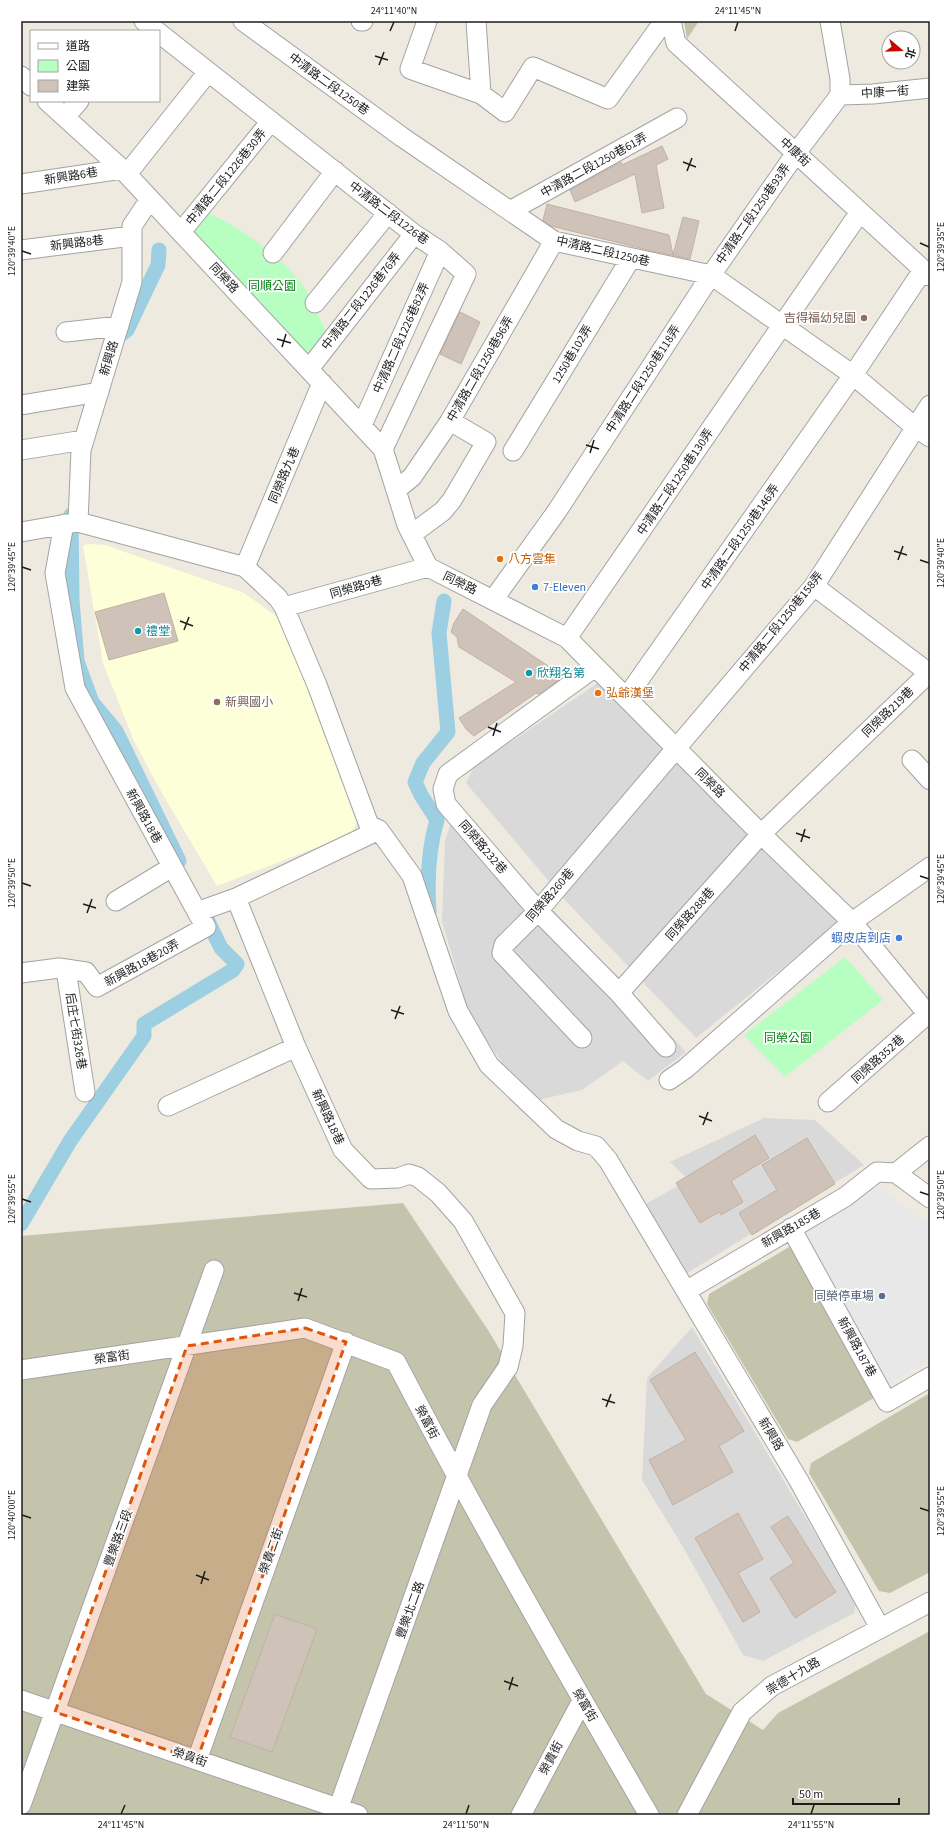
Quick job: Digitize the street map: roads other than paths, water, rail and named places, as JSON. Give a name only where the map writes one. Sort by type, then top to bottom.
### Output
[{"type":"street","points":[[137,30],[144,21]]},
{"type":"street","name":"中清路二段1226巷","points":[[144,21],[155,30]]},
{"type":"street","name":"中清路二段1250巷","points":[[243,21],[402,137],[554,241],[711,276],[853,376],[922,432]]},
{"type":"street","points":[[427,21],[410,69],[481,94],[505,112],[533,67],[608,99],[665,22]]},
{"type":"street","points":[[476,21],[481,94]]},
{"type":"street","points":[[830,21],[840,79],[840,94]]},
{"type":"street","name":"中康街","points":[[665,22],[676,43],[926,273]]},
{"type":"street","name":"中清路二段1226巷","points":[[160,34],[414,234],[440,251],[466,274],[383,449]]},
{"type":"street","points":[[124,171],[208,72]]},
{"type":"street","points":[[21,76],[30,85]]},
{"type":"street","name":"中康一街","points":[[840,94],[874,94],[930,88]]},
{"type":"street","name":"中清路二段1250巷93弄","points":[[711,276],[796,153],[840,94]]},
{"type":"street","name":"同榮路","points":[[49,102],[124,171],[383,449],[407,525],[428,567],[567,638],[761,834],[852,922],[929,1015]]},
{"type":"street","points":[[65,118],[78,102]]},
{"type":"street","name":"中清路二段1250巷61弄","points":[[510,211],[677,118]]},
{"type":"street","name":"中清路二段1226巷30弄","points":[[181,232],[271,121]]},
{"type":"street","name":"新興路6巷","points":[[21,184],[124,171]]},
{"type":"street","points":[[273,253],[334,171]]},
{"type":"street","name":"新興路","points":[[71,523],[81,450],[132,282],[132,226],[150,199]]},
{"type":"street","name":"中清路二段1250巷130弄","points":[[567,638],[860,212]]},
{"type":"street","points":[[315,303],[388,213]]},
{"type":"street","name":"中清路二段1226巷76弄","points":[[309,369],[414,234]]},
{"type":"street","name":"新興路8巷","points":[[21,250],[132,236]]},
{"type":"street","name":"中清路二段1250巷96弄","points":[[396,490],[412,477],[450,420],[554,241]]},
{"type":"street","name":"中清路二段1226巷82弄","points":[[362,425],[440,251]]},
{"type":"street","name":"1250巷102弄","points":[[513,451],[631,258]]},
{"type":"street","name":"中清路二段1250巷146弄","points":[[626,698],[926,273]]},
{"type":"street","name":"中清路二段1250巷118弄","points":[[494,600],[557,511],[711,276]]},
{"type":"street","points":[[66,332],[119,326]]},
{"type":"street","name":"同榮路九巷","points":[[245,567],[322,383]]},
{"type":"street","points":[[21,405],[99,392]]},
{"type":"street","name":"中清路二段1250巷158弄","points":[[676,749],[814,586],[922,432],[930,405]]},
{"type":"street","points":[[412,534],[443,510],[452,500],[486,442],[450,420]]},
{"type":"street","points":[[21,450],[84,440]]},
{"type":"street","points":[[21,532],[71,523],[245,567]]},
{"type":"street","name":"新興路18巷","points":[[71,523],[55,573],[75,688],[197,912]]},
{"type":"street","name":"新興路","points":[[245,567],[278,598],[284,607],[317,684],[369,825],[379,830],[412,876],[458,1011],[489,1065],[556,1130],[578,1141],[596,1146],[608,1160],[799,1481],[880,1628]]},
{"type":"street","name":"同榮路9巷","points":[[284,607],[428,567]]},
{"type":"street","name":"同榮路219巷","points":[[761,834],[929,673],[814,586]]},
{"type":"street","name":"同榮路232巷","points":[[595,667],[448,774],[443,789],[446,804],[538,910],[619,993],[666,1047]]},
{"type":"street","name":"同榮路260巷","points":[[582,1038],[502,953],[504,945],[538,910],[676,749]]},
{"type":"street","points":[[912,760],[930,780]]},
{"type":"street","points":[[197,912],[236,898],[379,830]]},
{"type":"street","name":"同榮路288巷","points":[[619,993],[761,834]]},
{"type":"street","points":[[116,901],[172,867]]},
{"type":"street","points":[[669,1080],[685,1069],[852,922],[930,867]]},
{"type":"street","name":"新興路18巷","points":[[236,898],[296,1047],[343,1150],[371,1179]]},
{"type":"street","name":"新興路18巷20弄","points":[[66,970],[86,972],[97,987],[115,979],[206,927],[197,912]]},
{"type":"street","points":[[21,973],[59,968],[66,970]]},
{"type":"street","name":"后庄七街326巷","points":[[66,970],[85,1092]]},
{"type":"street","name":"同榮路352巷","points":[[828,1102],[929,1015]]},
{"type":"street","points":[[168,1106],[296,1047]]},
{"type":"street","points":[[930,1146],[896,1173],[930,1198]]},
{"type":"street","name":"新興路185巷","points":[[686,1291],[845,1197],[877,1172],[896,1173]]},
{"type":"street","name":"豐樂北二路","points":[[337,1812],[482,1405],[508,1367],[513,1346],[515,1313],[463,1221],[438,1193],[418,1176],[409,1174],[398,1178],[371,1179]]},
{"type":"street","name":"新興路187巷","points":[[791,1228],[887,1402],[930,1377]]},
{"type":"street","name":"豐樂路三段","points":[[21,1805],[214,1270]]},
{"type":"street","name":"榮富街","points":[[21,1370],[305,1328],[346,1342],[396,1362],[457,1478],[582,1701],[649,1815]]},
{"type":"street","name":"榮貴二街","points":[[197,1760],[346,1342]]},
{"type":"street","name":"崇德十九路","points":[[687,1815],[742,1712],[772,1686],[930,1602]]},
{"type":"street","name":"榮貴街","points":[[21,1700],[197,1760],[337,1812],[358,1815]]},
{"type":"street","name":"榮貴街","points":[[521,1815],[582,1701]]},
{"type":"waterway","points":[[112,341],[127,330],[158,265],[159,250]]},
{"type":"waterway","points":[[71,515],[72,600],[77,661],[92,702],[116,731],[179,861]]},
{"type":"waterway","points":[[429,912],[429,866],[437,820],[421,795],[415,782],[423,763],[448,732],[439,633],[444,601]]},
{"type":"waterway","points":[[21,1224],[70,1141],[144,1036],[144,1024],[233,970],[237,964],[221,948],[205,915]]},
{"type":"place","name":"吉得福幼兒園","points":[[864,318]]},
{"type":"place","name":"八方雲集","points":[[500,559]]},
{"type":"place","name":"7-Eleven","points":[[535,587]]},
{"type":"place","name":"禮堂","points":[[138,631]]},
{"type":"place","name":"欣翔名第","points":[[529,673]]},
{"type":"place","name":"弘爺漢堡","points":[[598,693]]},
{"type":"place","name":"新興國小","points":[[217,702]]},
{"type":"place","name":"蝦皮店到店","points":[[899,938]]},
{"type":"place","name":"同榮停車場","points":[[882,1296]]},
{"type":"park label","name":"同順公園","points":[[272,286]]},
{"type":"park label","name":"同榮公園","points":[[788,1038]]}]
